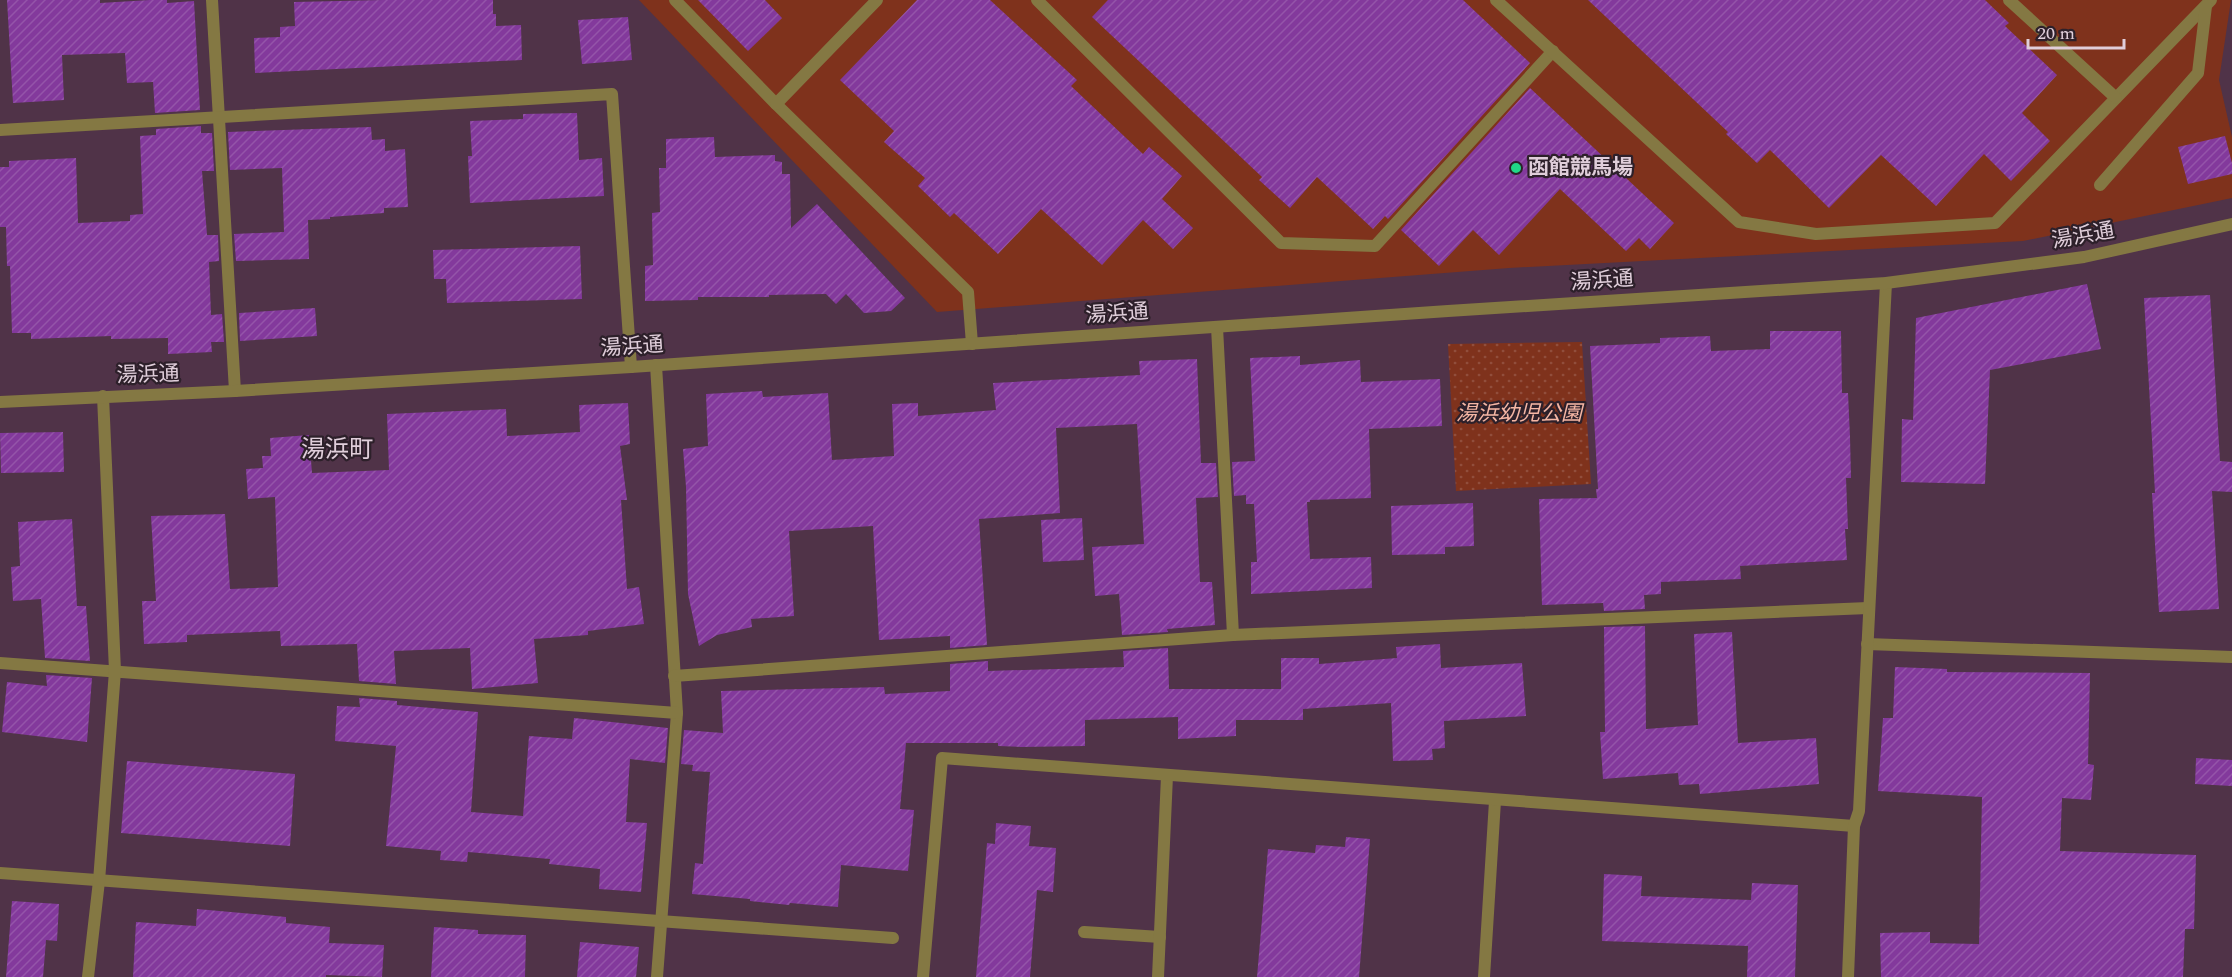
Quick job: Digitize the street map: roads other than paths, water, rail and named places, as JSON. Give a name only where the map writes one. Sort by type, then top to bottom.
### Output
[{"type":"street","points":[[212,0],[235,391]]},
{"type":"street","points":[[675,0],[776,104],[968,292],[972,344]]},
{"type":"street","points":[[776,104],[877,0]]},
{"type":"street","points":[[1037,0],[1281,243],[1375,246],[1553,51]]},
{"type":"street","points":[[1496,0],[1739,222],[1816,234],[1995,223],[2208,3]]},
{"type":"street","points":[[2009,0],[2116,98]]},
{"type":"street","points":[[2100,185],[2198,73],[2208,3]]},
{"type":"street","points":[[0,130],[612,94],[631,367]]},
{"type":"street","name":"湯浜通","points":[[0,402],[235,391],[631,367],[1886,283],[2084,257],[2232,225]]},
{"type":"street","points":[[1848,977],[1854,826],[1859,811],[1886,283]]},
{"type":"street","points":[[1217,327],[1233,635]]},
{"type":"street","points":[[656,365],[676,712],[657,977]]},
{"type":"street","points":[[88,977],[99,880],[115,671],[103,396]]},
{"type":"street","points":[[674,676],[1233,635],[1868,608]]},
{"type":"street","points":[[1867,644],[2232,657]]},
{"type":"street","points":[[0,663],[676,712]]},
{"type":"street","points":[[923,977],[942,758],[1854,826]]},
{"type":"street","points":[[1158,977],[1167,776]]},
{"type":"street","points":[[1484,977],[1495,801]]},
{"type":"street","points":[[0,873],[893,938]]},
{"type":"street","points":[[1084,932],[1160,937]]},
{"type":"place","name":"函館競馬場","points":[[1516,168]]},
{"type":"district","name":"湯浜町","points":[[337,450]]},
{"type":"park label","name":"湯浜幼児公園","points":[[1519,414]]}]
